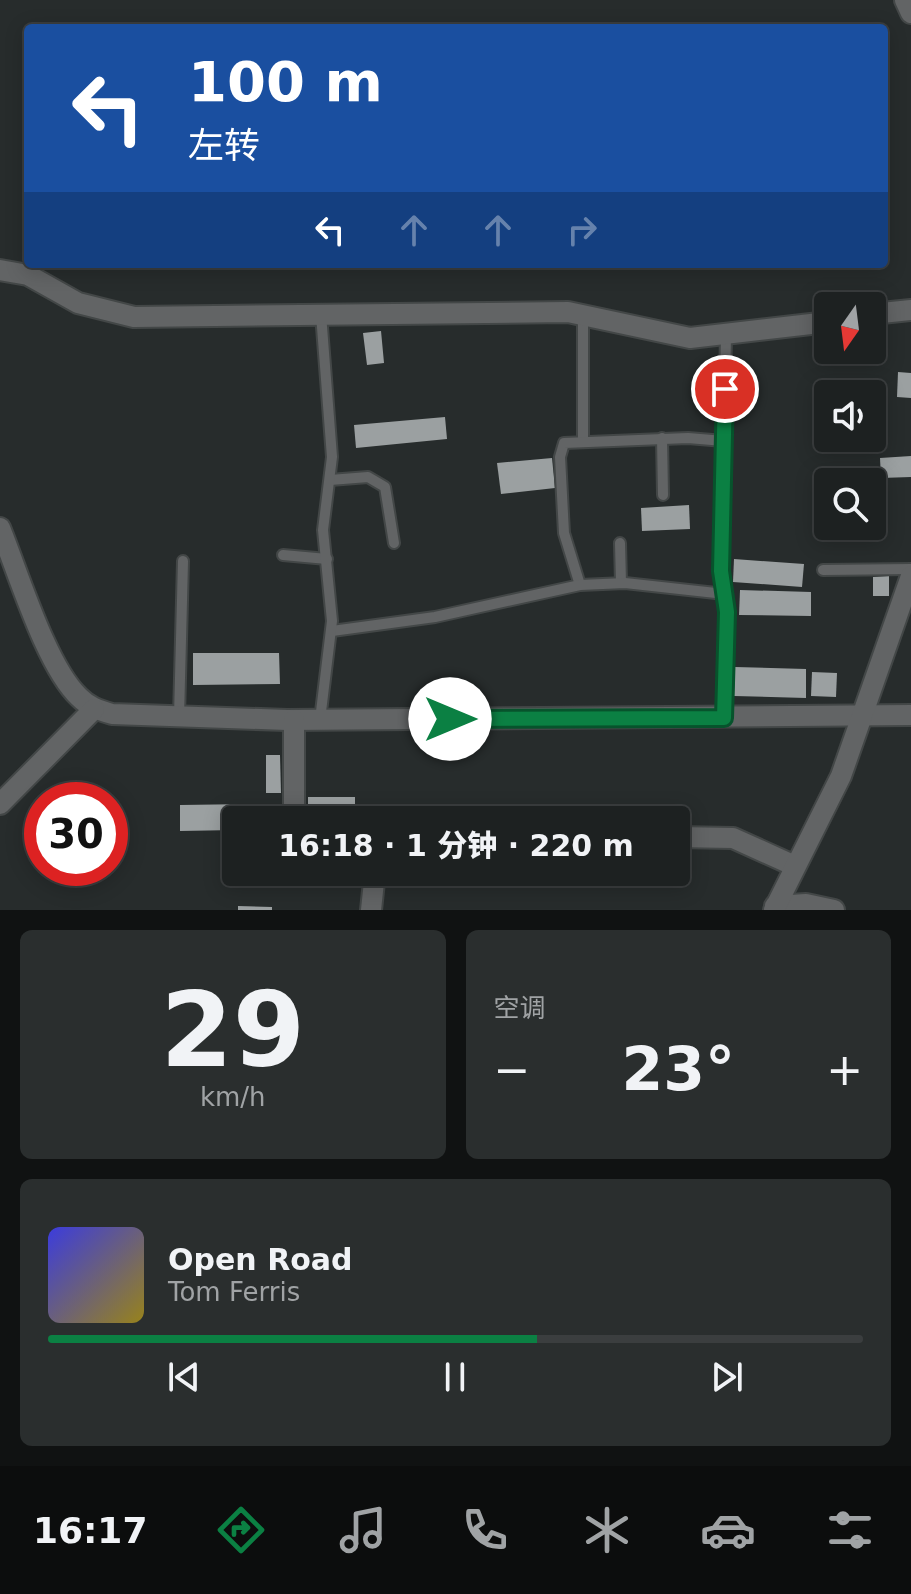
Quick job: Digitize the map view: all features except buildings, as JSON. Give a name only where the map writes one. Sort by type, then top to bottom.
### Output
[{"type":"street","points":[[905,0],[911,13]]},
{"type":"street","points":[[0,270],[28,275],[78,303],[119,315],[583,314],[672,336],[726,336],[814,324]]},
{"type":"street","points":[[886,313],[911,310]]},
{"type":"street","points":[[0,528],[56,664],[78,697],[94,709],[112,714],[294,720],[911,715]]},
{"type":"street","points":[[774,908],[830,802],[911,576]]},
{"type":"street","points":[[0,804],[94,709]]},
{"type":"street","points":[[294,720],[294,806]]},
{"type":"street","points":[[690,837],[733,838],[795,866]]},
{"type":"street","points":[[371,910],[374,886]]},
{"type":"street","points":[[774,908],[806,904],[834,910]]},
{"type":"lane","points":[[320,720],[332,631],[323,530],[332,457],[321,314]]},
{"type":"lane","points":[[583,314],[583,440]]},
{"type":"lane","points":[[724,718],[725,594],[721,571],[726,336]]},
{"type":"lane","points":[[580,585],[564,533],[560,457],[564,443],[662,438],[724,441]]},
{"type":"lane","points":[[662,438],[663,495]]},
{"type":"lane","points":[[330,480],[368,477],[385,487],[394,543]]},
{"type":"lane","points":[[620,543],[621,583]]},
{"type":"lane","points":[[283,555],[327,559]]},
{"type":"lane","points":[[179,717],[183,561]]},
{"type":"lane","points":[[823,570],[911,569]]},
{"type":"lane","points":[[332,631],[435,617],[580,585],[621,583],[725,594]]},
{"type":"route","points":[[450,719],[724,718],[727,612],[721,571],[725,389]]}]
